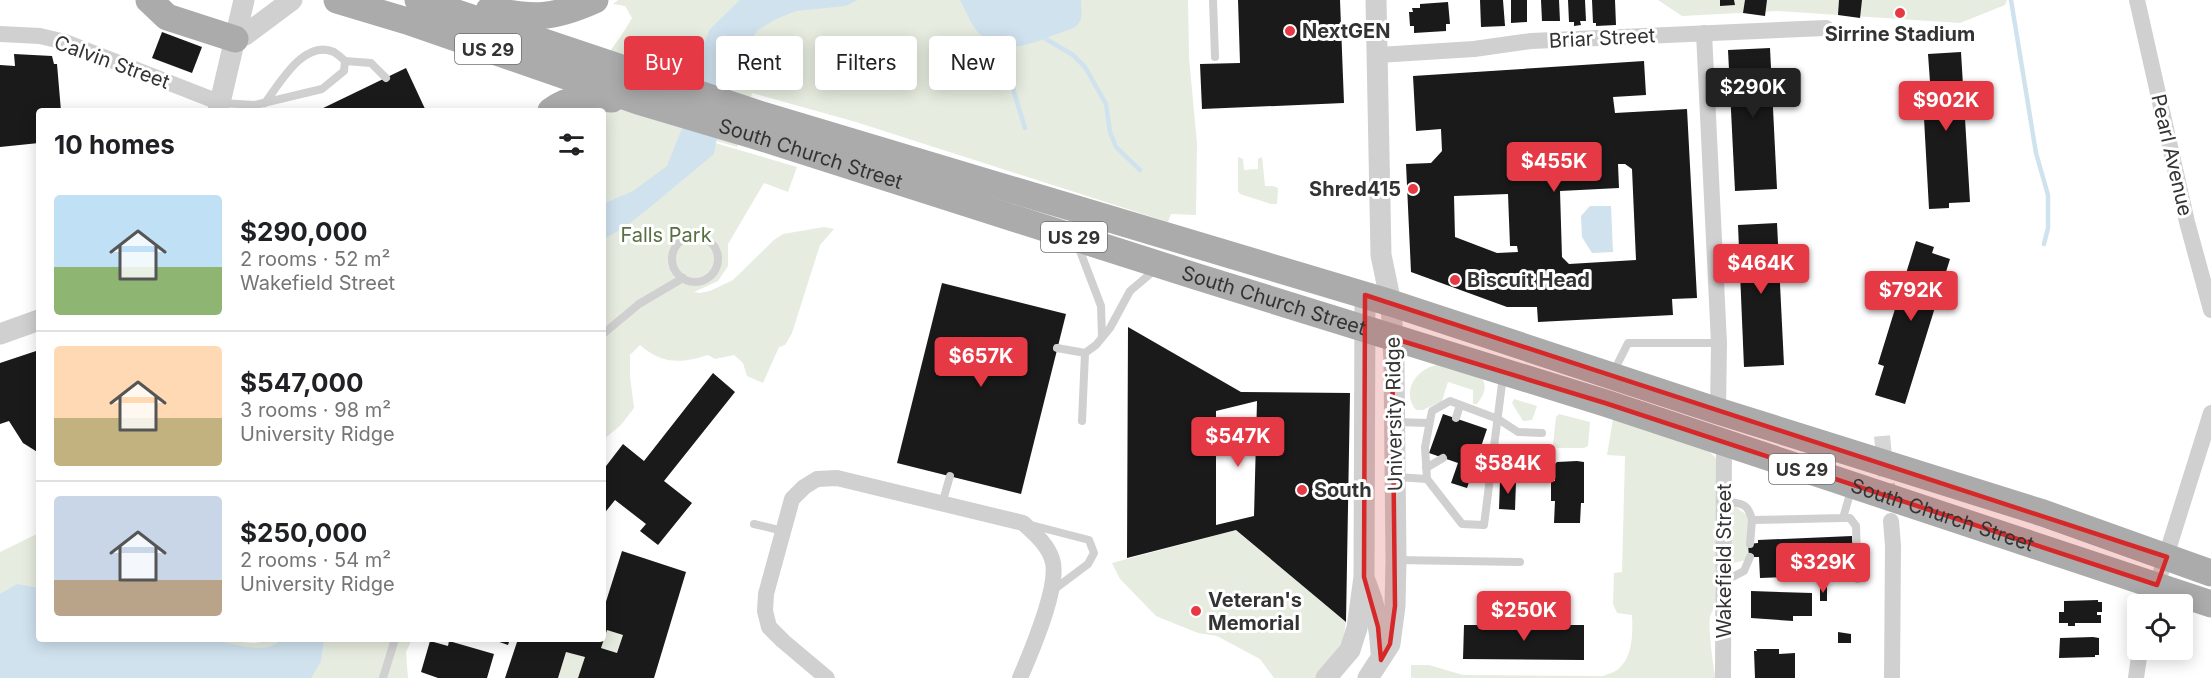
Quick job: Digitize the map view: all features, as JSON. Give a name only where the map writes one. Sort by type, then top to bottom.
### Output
[{"type":"main road","points":[[149,0],[167,17],[236,33]]},
{"type":"main road","name":"South Church Street","points":[[337,0],[658,99],[759,125],[1365,295],[1718,411],[2032,510],[2211,573]]},
{"type":"main road","name":"South Church Street","points":[[418,0],[658,99]]},
{"type":"main road","points":[[424,0],[531,17],[550,16],[571,11],[595,0]]},
{"type":"main road","points":[[556,108],[567,102],[592,98],[658,99]]},
{"type":"main road","name":"South Church Street","points":[[759,125],[1162,266],[1605,403],[1853,485],[2151,594]]},
{"type":"main road","name":"South Church Street","points":[[2193,601],[2211,604]]},
{"type":"street","points":[[219,107],[244,0]]},
{"type":"street","points":[[236,33],[244,34],[292,0]]},
{"type":"street","name":"University Ridge","points":[[1368,678],[1390,644],[1395,606],[1396,560],[1396,422],[1391,303],[1381,255],[1376,0]]},
{"type":"street","name":"Pearl Avenue","points":[[2137,0],[2187,222],[2211,310]]},
{"type":"street","name":"Briar Street","points":[[1378,55],[1474,49],[1532,41],[1826,28]]},
{"type":"street","points":[[1704,33],[1719,343],[1718,411]]},
{"type":"street","name":"Calvin Street","points":[[0,34],[40,36],[65,42],[219,107]]},
{"type":"street","name":"University Ridge","points":[[1326,678],[1350,650],[1357,628],[1364,577],[1365,295]]},
{"type":"street","points":[[0,333],[36,321]]},
{"type":"street","points":[[2154,594],[2211,413]]},
{"type":"street","name":"Wakefield Street","points":[[1723,678],[1724,443]]},
{"type":"street","points":[[827,678],[769,627],[765,611],[766,594],[792,499],[804,487],[817,479],[837,478],[1023,523],[1042,540],[1052,558],[1055,574],[1052,591],[1020,678]]},
{"type":"street","points":[[1891,521],[1893,546],[1892,678]]},
{"type":"street","points":[[1364,577],[1373,600],[1381,660]]},
{"type":"street","points":[[2136,678],[2139,660]]},
{"type":"lane","points":[[1213,0],[1215,57]]},
{"type":"lane","points":[[265,102],[298,59],[318,50],[334,52],[345,61],[371,63],[386,78]]},
{"type":"lane","points":[[219,107],[255,105],[322,89],[344,71],[345,61]]},
{"type":"lane","points":[[606,332],[639,304],[683,278],[698,282],[712,275],[718,261],[714,246],[708,241],[694,237],[681,242],[676,247],[673,261],[683,278]]},
{"type":"lane","points":[[1074,237],[1101,306],[1102,337]]},
{"type":"lane","points":[[1057,348],[1085,353],[1096,345],[1121,309],[1130,291],[1162,266]]},
{"type":"lane","points":[[1611,376],[1628,343],[1719,343]]},
{"type":"lane","points":[[1082,421],[1085,353]]},
{"type":"lane","points":[[1504,373],[1498,419],[1484,525],[1462,524],[1427,479],[1425,447],[1432,411],[1450,401],[1498,419],[1518,432],[1542,433]]},
{"type":"lane","points":[[1456,418],[1460,405]]},
{"type":"lane","points":[[1396,422],[1430,423]]},
{"type":"lane","points":[[1426,468],[1443,458]]},
{"type":"lane","points":[[942,504],[950,476]]},
{"type":"lane","points":[[1396,477],[1427,479]]},
{"type":"lane","points":[[1843,518],[1853,485]]},
{"type":"lane","points":[[1724,501],[1746,506],[1749,510],[1752,520],[1750,544]]},
{"type":"lane","points":[[1752,520],[1850,518],[1856,526],[1858,579]]},
{"type":"lane","points":[[1023,523],[1089,540],[1094,553],[1088,564],[1052,591]]},
{"type":"lane","points":[[754,524],[783,531]]},
{"type":"lane","points":[[1723,582],[1744,571],[1750,557]]},
{"type":"lane","points":[[1396,560],[1520,562]]},
{"type":"lane","points":[[383,678],[394,642]]},
{"type":"highlighted area","points":[[1365,295],[2167,557],[2157,585],[1605,403],[1392,338],[1395,606],[1390,644],[1381,660],[1378,627],[1364,577]]},
{"type":"green space","name":"Falls Park","points":[[618,0],[1188,0],[1189,58],[1197,143],[1196,215],[1171,214],[1168,222],[856,122],[752,93],[737,147],[682,131],[681,133],[797,167],[788,192],[764,183],[728,244],[728,266],[718,281],[694,292],[710,291],[733,280],[783,234],[824,227],[834,229],[820,245],[792,333],[785,345],[779,347],[763,383],[747,376],[743,363],[734,355],[715,359],[708,355],[680,361],[656,356],[640,345],[630,355],[634,408],[621,425],[606,438],[606,108],[600,108],[580,91],[632,18],[625,6],[613,4]]},
{"type":"green space","name":"Sirrine Stadium","points":[[1658,0],[2007,0],[2005,5],[1960,23],[1778,11],[1682,16]]},
{"type":"green space","points":[[1238,157],[1243,159],[1244,170],[1258,169],[1258,159],[1262,157],[1265,186],[1278,188],[1277,204],[1240,194],[1238,191]]},
{"type":"green space","points":[[1437,365],[1482,378],[1485,389],[1477,404],[1473,404],[1473,390],[1448,382],[1442,401],[1423,410],[1416,410],[1410,396],[1413,382],[1423,371]]},
{"type":"green space","points":[[1514,399],[1537,406],[1532,420],[1523,421],[1512,403]]},
{"type":"green space","points":[[1559,414],[1590,422],[1588,446],[1557,448],[1553,445],[1556,417]]},
{"type":"green space","points":[[1613,419],[1709,451],[1715,457],[1730,503],[1747,515],[1753,527],[1747,560],[1716,567],[1715,604],[1710,615],[1710,622],[1716,678],[1411,678],[1411,665],[1429,665],[1463,675],[1603,676],[1622,665],[1631,645],[1632,615],[1617,613],[1613,604],[1614,573],[1622,572],[1625,456],[1607,455]]},
{"type":"green space","points":[[1236,530],[1346,622],[1341,656],[1317,678],[1274,678],[1260,659],[1217,636],[1198,633],[1156,616],[1120,579],[1112,563]]},
{"type":"green space","points":[[36,534],[36,642],[411,642],[406,652],[408,678],[0,678],[0,552]]},
{"type":"green space","points":[[607,630],[623,635],[617,653],[601,648],[603,642],[606,642]]},
{"type":"green space","points":[[566,652],[585,657],[578,678],[558,678]]},
{"type":"water","points":[[740,0],[858,0],[845,6],[796,11],[776,19],[758,30],[753,36],[716,36],[716,90],[724,90],[714,154],[648,209],[622,229],[606,237],[606,203],[633,191],[667,166],[696,90],[704,90],[704,44],[710,29]]},
{"type":"water","points":[[960,0],[1081,0],[1082,10],[1079,23],[1037,42],[1016,46],[1016,36],[982,36],[973,25]]},
{"type":"water","points":[[1590,206],[1611,206],[1613,252],[1592,253],[1582,237],[1581,216]]},
{"type":"water","points":[[17,584],[36,587],[36,642],[222,642],[261,648],[278,642],[324,642],[321,661],[311,678],[0,678],[0,594]]},
{"type":"building","name":"NextGEN","points":[[1238,0],[1340,0],[1344,103],[1202,109],[1200,64],[1240,63]]},
{"type":"building","points":[[1480,0],[1503,0],[1505,26],[1481,27]]},
{"type":"building","points":[[1511,0],[1527,0],[1527,22],[1511,23]]},
{"type":"building","points":[[1541,0],[1559,0],[1560,21],[1542,21]]},
{"type":"building","points":[[1568,0],[1585,0],[1586,21],[1580,21],[1581,25],[1574,26],[1574,22],[1569,22]]},
{"type":"building","points":[[1592,0],[1615,0],[1616,25],[1596,26],[1596,23],[1593,23]]},
{"type":"building","points":[[1720,0],[1734,0],[1735,5],[1720,6]]},
{"type":"building","points":[[1745,0],[1767,0],[1765,16],[1743,13]]},
{"type":"building","points":[[1839,0],[1862,0],[1860,18],[1838,15]]},
{"type":"building","points":[[1448,2],[1450,24],[1446,24],[1446,31],[1414,33],[1414,26],[1410,26],[1409,12],[1413,12],[1412,8],[1420,8],[1420,4]]},
{"type":"building","points":[[162,32],[202,47],[192,73],[152,58]]},
{"type":"building","points":[[1770,48],[1777,189],[1735,191],[1728,50]]},
{"type":"building","points":[[1961,52],[1970,202],[1949,203],[1949,208],[1929,209],[1922,82],[1930,82],[1928,54]]},
{"type":"building","points":[[14,54],[52,56],[54,64],[57,64],[61,108],[36,108],[36,143],[0,147],[0,65],[15,66]]},
{"type":"building","points":[[1644,61],[1646,95],[1613,97],[1615,113],[1687,109],[1697,298],[1672,299],[1673,315],[1538,322],[1537,307],[1507,307],[1411,272],[1406,164],[1431,163],[1442,151],[1441,129],[1416,131],[1413,76]],"holes":[[[1618,164],[1625,164],[1632,169],[1636,260],[1569,264],[1562,257],[1560,191],[1619,188]],[[1508,194],[1510,246],[1517,246],[1518,252],[1497,253],[1455,237],[1454,196]]]},
{"type":"building","points":[[406,68],[425,108],[323,108]]},
{"type":"building","points":[[1777,223],[1784,365],[1744,367],[1738,225]]},
{"type":"building","points":[[1916,241],[1934,247],[1932,253],[1950,259],[1905,404],[1875,395],[1884,366],[1878,364]]},
{"type":"building","points":[[942,283],[1066,314],[1021,494],[897,463]]},
{"type":"building","points":[[1128,327],[1241,392],[1350,393],[1346,622],[1236,530],[1127,558]],"holes":[[[1257,401],[1254,516],[1216,525],[1216,411]]]},
{"type":"building","points":[[36,351],[36,451],[23,443],[9,421],[0,424],[0,363]]},
{"type":"building","points":[[713,373],[735,392],[664,481],[692,503],[658,545],[640,531],[646,524],[615,500],[606,511],[606,466],[623,444],[644,461]]},
{"type":"building","points":[[1443,414],[1487,429],[1467,488],[1451,483],[1458,463],[1429,453]]},
{"type":"building","points":[[1584,462],[1584,503],[1581,503],[1580,523],[1554,523],[1555,501],[1551,501],[1551,481],[1555,481],[1555,464]]},
{"type":"building","points":[[1500,481],[1516,481],[1515,510],[1499,509]]},
{"type":"building","points":[[1852,536],[1854,574],[1760,578],[1759,557],[1749,557],[1748,544],[1758,543],[1758,540]]},
{"type":"building","points":[[622,551],[686,572],[654,678],[578,678],[585,657],[566,652],[558,678],[505,678],[517,642],[603,642],[601,648],[617,653],[623,635],[607,630],[606,633],[606,602]]},
{"type":"building","points":[[1820,587],[1827,587],[1827,601],[1820,601]]},
{"type":"building","points":[[1751,591],[1812,593],[1812,616],[1793,616],[1793,621],[1751,618]]},
{"type":"building","points":[[2098,600],[2102,602],[2102,612],[2097,612],[2097,615],[2101,615],[2101,623],[2075,623],[2075,626],[2068,626],[2068,623],[2059,623],[2059,612],[2064,612],[2064,601]]},
{"type":"building","points":[[1464,625],[1584,625],[1584,660],[1463,659]]},
{"type":"building","points":[[1838,632],[1851,634],[1851,643],[1838,643]]},
{"type":"building","points":[[2060,638],[2099,638],[2099,655],[2059,658]]},
{"type":"building","points":[[430,642],[448,646],[449,642],[452,642],[494,654],[487,678],[438,678],[421,672]]},
{"type":"building","points":[[1756,649],[1779,649],[1779,654],[1795,653],[1795,678],[1755,678],[1754,651],[1757,651]]},
{"type":"waterway","points":[[2011,0],[2036,153],[2048,195],[2048,228],[2044,244]]},
{"type":"waterway","points":[[1044,34],[1046,39],[1073,55],[1085,67],[1106,104],[1110,132],[1116,147],[1140,170]]},
{"type":"waterway","points":[[1013,90],[1025,128]]},
{"type":"tunnel","points":[[1882,436],[1889,504]]},
{"type":"place","name":"Sirrine Stadium","points":[[1900,13]]},
{"type":"place","name":"NextGEN","points":[[1290,31]]},
{"type":"place","name":"Shred415","points":[[1413,189]]},
{"type":"place","name":"Biscuit Head","points":[[1455,280]]},
{"type":"place","name":"South","points":[[1302,490]]},
{"type":"place","name":"Veteran's Memorial","points":[[1196,611]]}]
